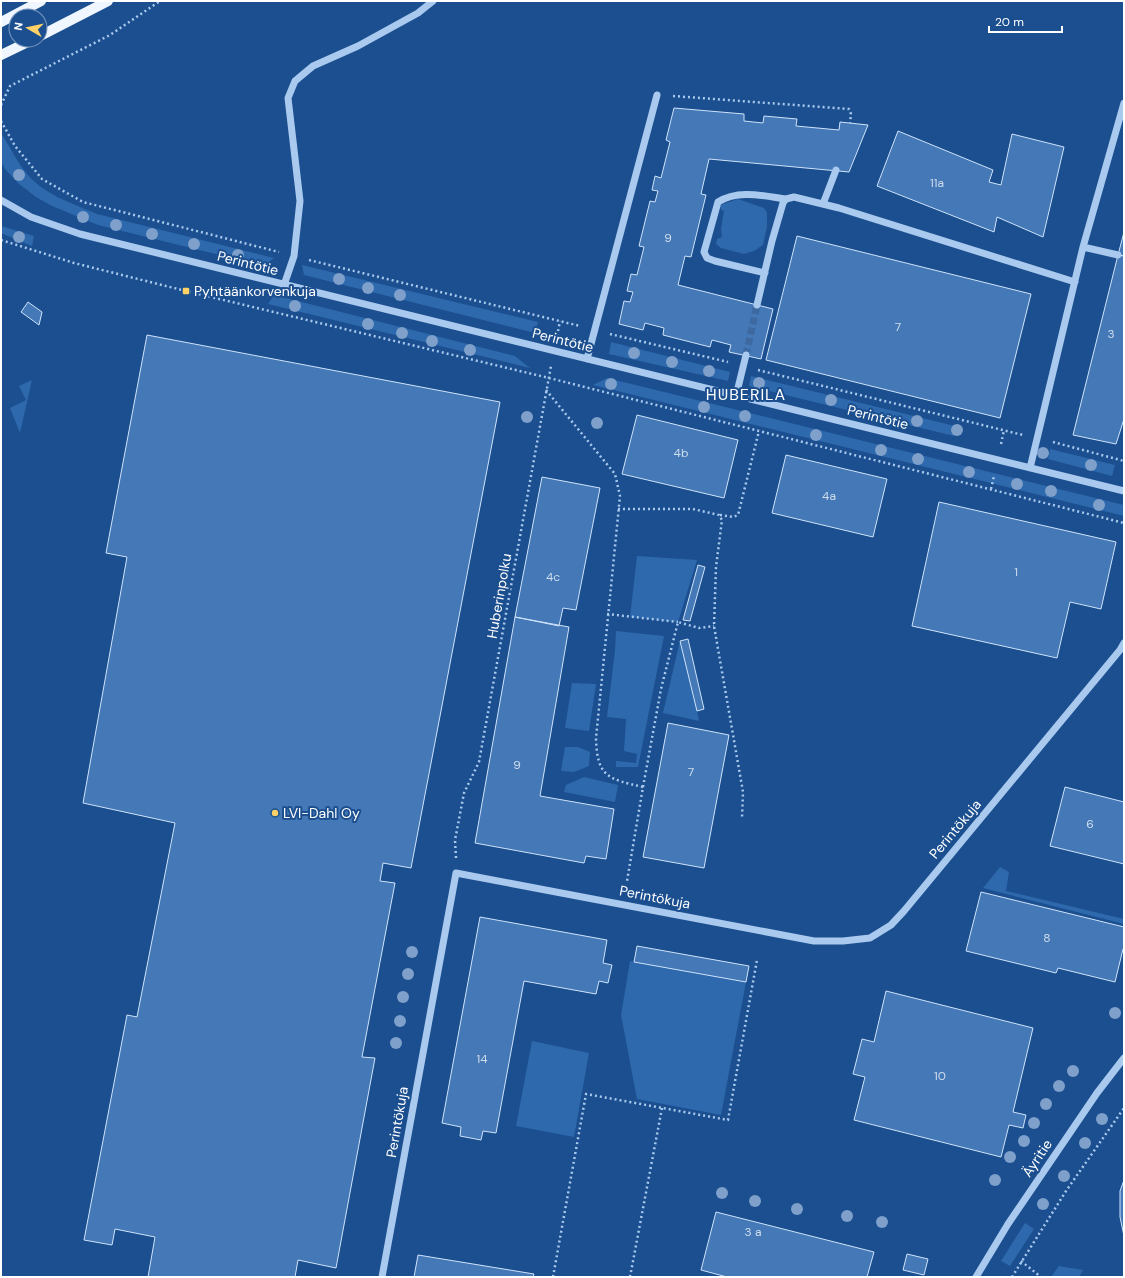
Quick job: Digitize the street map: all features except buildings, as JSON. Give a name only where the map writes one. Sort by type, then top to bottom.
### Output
[{"type":"main road","points":[[1,22],[41,1]]},
{"type":"main road","points":[[48,32],[108,1]]},
{"type":"main road","points":[[1,55],[15,48]]},
{"type":"street","points":[[284,285],[294,256],[300,201],[288,98],[295,81],[313,66],[358,46],[418,13],[433,1]]},
{"type":"street","points":[[588,359],[657,95]]},
{"type":"street","points":[[1030,468],[1083,247],[1124,103]]},
{"type":"street","points":[[823,204],[836,170]]},
{"type":"street","points":[[765,273],[707,258],[704,252],[718,202],[724,198],[745,194],[786,199],[794,197],[839,208],[1075,282]]},
{"type":"street","points":[[758,305],[783,203],[786,199]]},
{"type":"street","name":"Perintötie","points":[[1,200],[31,217],[80,234],[1124,492]]},
{"type":"street","points":[[1083,247],[1118,255]]},
{"type":"street","points":[[736,396],[746,355]]},
{"type":"street","name":"Perintökuja","points":[[382,1277],[456,873],[814,941],[843,941],[870,938],[891,925],[904,910],[1120,650],[1124,643]]},
{"type":"street","name":"Äyritie","points":[[976,1277],[1012,1218],[1097,1093],[1124,1058]]},
{"type":"path","points":[[1,105],[10,86],[110,35],[160,1]]},
{"type":"path","points":[[657,95],[849,109],[852,114],[850,123]]},
{"type":"path","points":[[1,121],[15,146],[42,179],[83,202],[294,256],[1037,438],[1124,461]]},
{"type":"path","points":[[1,240],[74,263],[548,378],[1124,523]]},
{"type":"path","name":"Huberinpolku","points":[[456,873],[455,840],[464,793],[479,762],[548,378],[560,321]]},
{"type":"path","points":[[546,390],[615,474],[620,496],[607,614],[596,738],[596,755],[602,770],[613,779],[643,787]]},
{"type":"path","points":[[618,509],[693,509],[733,517],[738,515],[759,431]]},
{"type":"path","points":[[719,515],[722,520],[716,567],[714,626],[743,792],[742,818]]},
{"type":"path","points":[[607,614],[678,622],[699,628],[714,626]]},
{"type":"path","points":[[627,881],[661,689],[678,622]]},
{"type":"path","points":[[553,1277],[586,1094],[728,1120],[757,960]]},
{"type":"path","points":[[630,1277],[662,1108]]},
{"type":"path","points":[[1012,1277],[1066,1191],[1124,1108]]},
{"type":"path","points":[[1021,1261],[1041,1277]]},
{"type":"shaded area","points":[[1,133],[31,178],[48,192],[67,202],[97,214],[274,258],[264,266],[98,225],[52,206],[36,197],[19,184],[5,169],[1,162]]},
{"type":"shaded area","points":[[738,199],[764,208],[767,213],[767,227],[763,245],[754,251],[744,254],[721,248],[716,244],[717,239],[722,237],[721,229],[724,210],[722,211],[720,206]]},
{"type":"shaded area","points":[[1,226],[34,236],[32,246],[1,233]]},
{"type":"shaded area","points":[[302,265],[538,322],[535,333],[304,275]]},
{"type":"shaded area","points":[[274,295],[515,356],[530,368],[268,304]]},
{"type":"shaded area","points":[[611,342],[730,372],[728,381],[609,354]]},
{"type":"shaded area","points":[[751,376],[963,428],[954,436],[749,386]]},
{"type":"shaded area","points":[[607,378],[1124,505],[1124,516],[593,385]]},
{"type":"shaded area","points":[[32,380],[20,433],[10,408],[26,400],[19,386]]},
{"type":"shaded area","points":[[1050,449],[1115,465],[1112,476],[1048,459]]},
{"type":"shaded area","points":[[637,556],[697,560],[678,622],[630,617]]},
{"type":"shaded area","points":[[616,631],[664,636],[638,767],[616,767],[616,761],[636,763],[637,754],[624,751],[626,719],[607,717]]},
{"type":"shaded area","points":[[680,641],[697,711],[699,721],[663,713]]},
{"type":"shaded area","points":[[572,683],[596,684],[589,731],[565,728]]},
{"type":"shaded area","points":[[565,747],[578,747],[590,752],[589,766],[574,772],[561,771]]},
{"type":"shaded area","points":[[584,777],[618,785],[615,802],[564,792],[566,785]]},
{"type":"shaded area","points":[[1000,867],[1009,872],[1006,891],[1124,919],[1124,924],[983,888]]},
{"type":"shaded area","points":[[630,961],[746,982],[721,1115],[637,1099],[621,1015]]},
{"type":"shaded area","points":[[532,1041],[589,1053],[574,1137],[516,1126]]},
{"type":"shaded area","points":[[1025,1223],[1034,1229],[1010,1266],[1001,1261]]},
{"type":"shaded area","points":[[1059,1266],[1083,1270],[1079,1277],[1051,1277]]},
{"type":"tunnel","points":[[746,355],[757,305]]},
{"type":"place","name":"Pyhtäänkorvenkuja","points":[[186,291]]},
{"type":"place","name":"LVI-Dahl Oy","points":[[275,813]]},
{"type":"district","name":"HUBERILA","points":[[746,394]]}]
